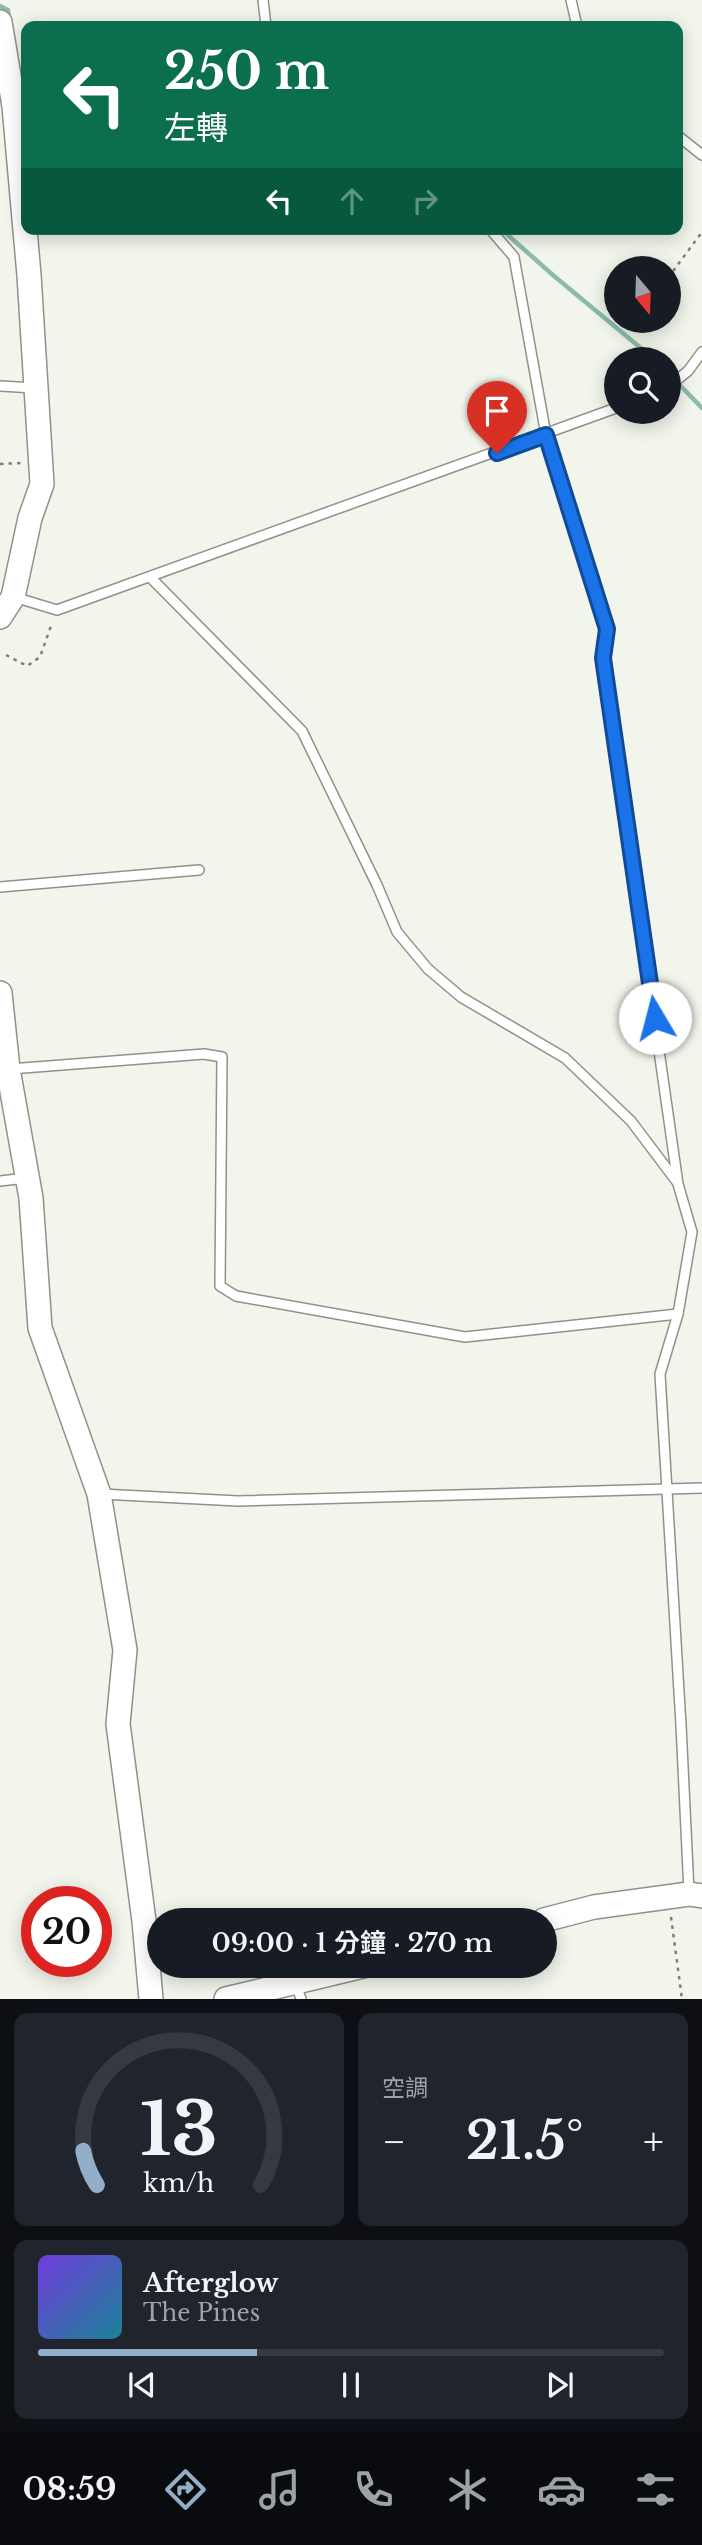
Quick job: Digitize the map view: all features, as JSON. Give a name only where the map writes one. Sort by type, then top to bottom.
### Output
[{"type":"street","points":[[0,22],[20,105],[21,124]]},
{"type":"street","points":[[0,617],[13,597],[30,518],[42,484],[27,235]]},
{"type":"street","points":[[0,993],[8,1069],[31,1198],[40,1328],[99,1494],[125,1650],[118,1724],[144,1921],[151,1999]]},
{"type":"street","points":[[557,1917],[594,1907],[686,1895]]},
{"type":"street","points":[[226,1999],[299,1991],[334,1978]]},
{"type":"lane","points":[[263,0],[265,21]]},
{"type":"lane","points":[[571,0],[576,21]]},
{"type":"lane","points":[[683,140],[702,155]]},
{"type":"lane","points":[[495,235],[514,257],[546,435],[607,629],[603,658],[678,1184],[697,1232],[678,1314],[660,1374],[681,1725],[686,1895]]},
{"type":"lane","points":[[681,377],[702,352]]},
{"type":"lane","points":[[0,386],[35,388]]},
{"type":"lane","points":[[13,597],[57,610],[604,413]]},
{"type":"lane","points":[[150,578],[302,731],[397,932],[428,970],[461,998],[565,1058],[631,1121],[678,1184]]},
{"type":"lane","points":[[0,887],[199,870]]},
{"type":"lane","points":[[8,1069],[204,1054],[222,1057],[220,1286],[236,1296],[464,1337],[678,1314]]},
{"type":"lane","points":[[0,1181],[27,1178]]},
{"type":"lane","points":[[99,1494],[238,1501],[702,1488]]},
{"type":"path","points":[[681,260],[702,232]]},
{"type":"path","points":[[6,655],[27,666],[40,657],[57,610]]},
{"type":"path","points":[[682,1999],[686,1895]]},
{"type":"waterway","points":[[0,6],[8,10],[9,18]]},
{"type":"waterway","points":[[17,89],[21,89]]},
{"type":"waterway","points":[[508,235],[640,347]]},
{"type":"waterway","points":[[681,386],[702,408]]},
{"type":"route","points":[[497,453],[546,435],[607,629],[603,658],[655,1018]]}]
